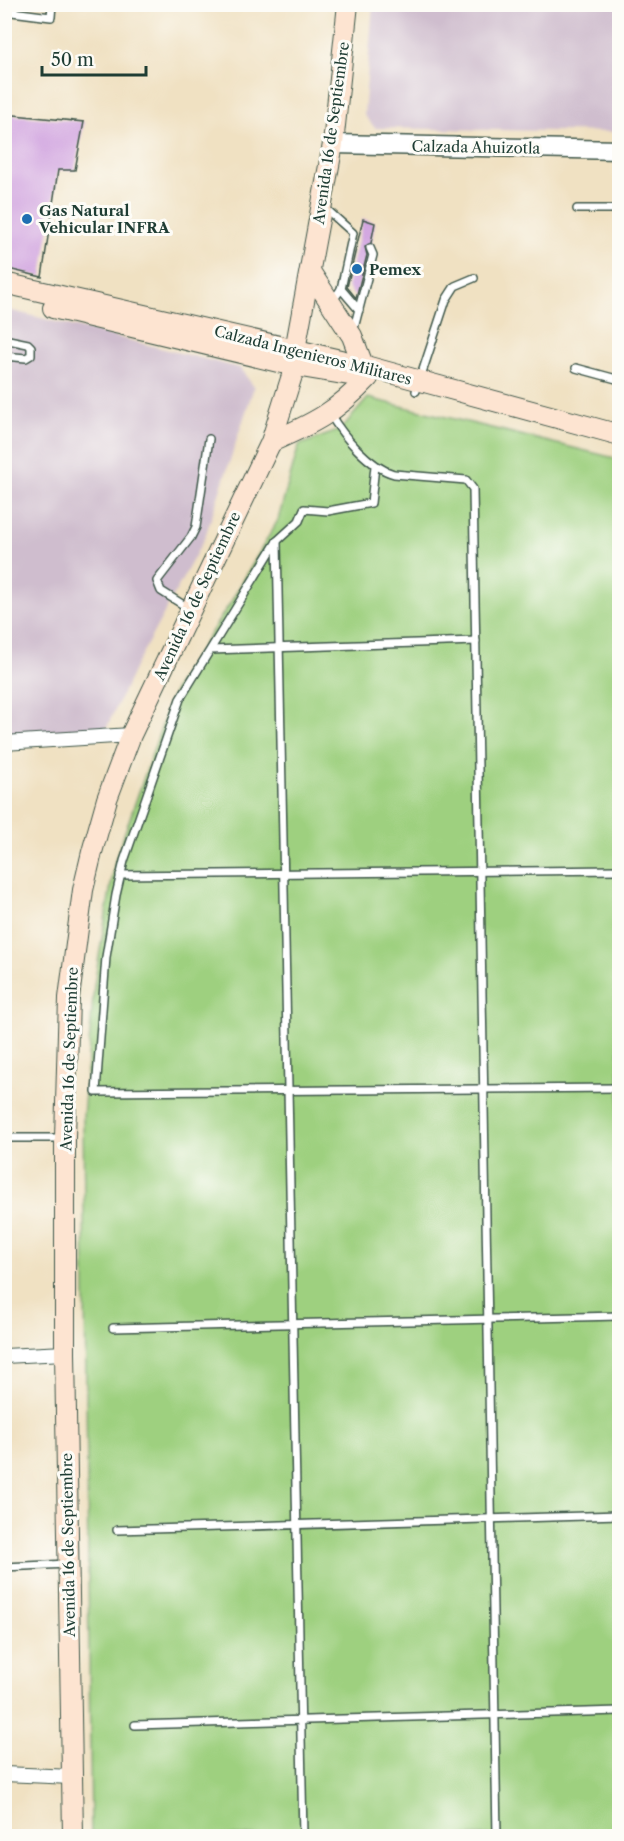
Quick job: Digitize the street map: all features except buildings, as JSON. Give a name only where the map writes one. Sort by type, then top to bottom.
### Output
[{"type":"main road","name":"Avenida 16 de Septiembre","points":[[73,1836],[65,1353],[65,1138],[69,998],[84,890],[106,800],[131,735],[270,442],[295,358],[333,144],[348,4]]},
{"type":"main road","points":[[270,442],[329,414],[347,400],[365,371],[336,296],[310,273]]},
{"type":"main road","name":"Calzada Ingenieros Militares","points":[[4,283],[295,358]]},
{"type":"main road","name":"Calzada Ingenieros Militares","points":[[4,296],[365,371],[620,443]]},
{"type":"main road","name":"Calzada Ingenieros Militares","points":[[417,386],[620,435]]},
{"type":"street","name":"Calzada Ahuizotla","points":[[333,144],[620,150]]},
{"type":"street","points":[[4,743],[131,735]]},
{"type":"street","points":[[4,1356],[65,1353]]},
{"type":"street","points":[[4,1774],[72,1777]]},
{"type":"lane","points":[[4,11],[51,16],[52,4]]},
{"type":"lane","points":[[322,206],[355,235],[336,296],[359,310]]},
{"type":"lane","points":[[577,209],[620,209]]},
{"type":"lane","points":[[352,336],[373,255],[370,248]]},
{"type":"lane","points":[[417,386],[446,300],[455,286],[474,278]]},
{"type":"lane","points":[[4,339],[31,346],[29,358],[4,356]]},
{"type":"lane","points":[[576,368],[620,380]]},
{"type":"lane","points":[[329,414],[340,430],[375,465],[394,474],[466,480],[473,489],[497,1836]]},
{"type":"lane","points":[[192,609],[160,591],[157,581],[191,537],[196,527],[209,439]]},
{"type":"lane","points":[[375,465],[371,502],[328,511],[304,509],[299,521],[277,541],[180,699],[120,876],[106,957],[96,1092],[620,1088]]},
{"type":"lane","points":[[277,541],[303,1836]]},
{"type":"lane","points":[[211,650],[476,641]]},
{"type":"lane","points":[[120,876],[620,870]]},
{"type":"lane","points":[[4,1138],[65,1138]]},
{"type":"lane","points":[[113,1328],[620,1316]]},
{"type":"lane","points":[[117,1530],[620,1515]]},
{"type":"lane","points":[[4,1567],[69,1564]]},
{"type":"lane","points":[[135,1725],[620,1711]]},
{"type":"shaded area","points":[[373,5],[619,5],[619,132],[375,128],[364,115]]},
{"type":"shaded area","points":[[5,309],[240,368],[254,387],[205,537],[135,667],[106,729],[39,738],[5,738]]},
{"type":"green space","points":[[368,398],[619,459],[619,1836],[91,1836],[83,1116],[94,986],[115,861],[175,688],[229,605],[278,520],[299,445],[340,430]]},
{"type":"place","name":"Gas Natural Vehicular INFRA","points":[[27,219]]},
{"type":"place","name":"Pemex","points":[[357,269]]}]
